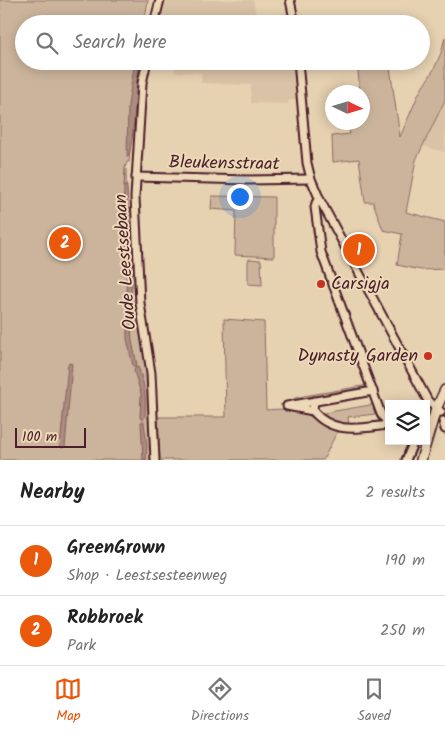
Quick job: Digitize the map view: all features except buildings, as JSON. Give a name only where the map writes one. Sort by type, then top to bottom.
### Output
[{"type":"main road","points":[[426,460],[445,390]]},
{"type":"main road","points":[[421,460],[445,401]]},
{"type":"street","points":[[156,15],[160,0]]},
{"type":"street","points":[[290,0],[293,15]]},
{"type":"street","name":"Oude Leestsebaan","points":[[145,70],[142,83],[136,176],[139,296],[151,372],[155,460]]},
{"type":"street","points":[[299,70],[305,145],[312,179],[320,200],[428,401],[440,414],[445,428]]},
{"type":"street","name":"Bleukensstraat","points":[[136,176],[248,180],[312,179]]},
{"type":"street","points":[[320,200],[315,207],[321,252],[385,420]]},
{"type":"street","points":[[373,391],[287,406],[313,411],[321,420],[350,430],[385,425]]},
{"type":"street","points":[[313,411],[314,401]]},
{"type":"street","points":[[406,460],[411,445]]},
{"type":"shaded area","points":[[0,0],[148,0],[146,15],[15,15],[15,70],[138,70],[129,162],[127,162],[125,168],[127,208],[134,210],[151,460],[0,460]]},
{"type":"shaded area","points":[[166,0],[253,0],[256,15],[163,15]]},
{"type":"shaded area","points":[[290,12],[290,15],[278,15]]},
{"type":"shaded area","points":[[445,37],[445,100],[416,160],[406,212],[445,222],[445,269],[421,270],[397,265],[402,234],[383,230],[373,202],[365,202],[359,159],[333,162],[332,136],[350,134],[349,130],[370,130],[370,85],[359,85],[358,70],[390,70],[400,137],[419,93],[434,69]]},
{"type":"shaded area","points":[[134,70],[139,70],[131,144],[129,156],[127,157],[128,105]]},
{"type":"shaded area","points":[[174,70],[294,70],[296,100],[289,100],[288,104],[251,103],[251,85],[201,83],[202,73],[174,72]]},
{"type":"shaded area","points":[[445,100],[445,152],[422,146]]},
{"type":"shaded area","points":[[124,186],[127,186],[132,281],[130,310],[132,341],[137,365],[135,366],[133,366],[127,339],[126,249],[123,221]]},
{"type":"shaded area","points":[[212,196],[274,197],[274,257],[235,255],[236,211],[211,209]]},
{"type":"shaded area","points":[[249,259],[261,260],[262,285],[248,284]]},
{"type":"shaded area","points":[[224,319],[264,322],[266,410],[286,409],[302,412],[337,432],[323,460],[160,460],[158,420],[156,420],[156,417],[226,417]]},
{"type":"shaded area","points":[[68,364],[72,364],[65,447],[62,448],[60,446]]},
{"type":"shaded area","points":[[138,367],[144,391],[145,417],[143,420],[140,418],[141,394],[134,371]]},
{"type":"shaded area","points":[[368,385],[368,388],[280,405],[298,397]]},
{"type":"shaded area","points":[[376,404],[381,420],[378,420],[376,414],[348,417],[349,427],[338,425],[318,414]]},
{"type":"shaded area","points":[[141,422],[144,422],[147,447],[146,460],[143,460]]},
{"type":"waterway","points":[[124,187],[125,169]]},
{"type":"place","name":"Robbroek","points":[[65,243]]},
{"type":"place","name":"GreenGrown","points":[[359,250]]},
{"type":"place","name":"Carsigja","points":[[321,284]]},
{"type":"place","name":"Dynasty Garden","points":[[428,356]]}]
